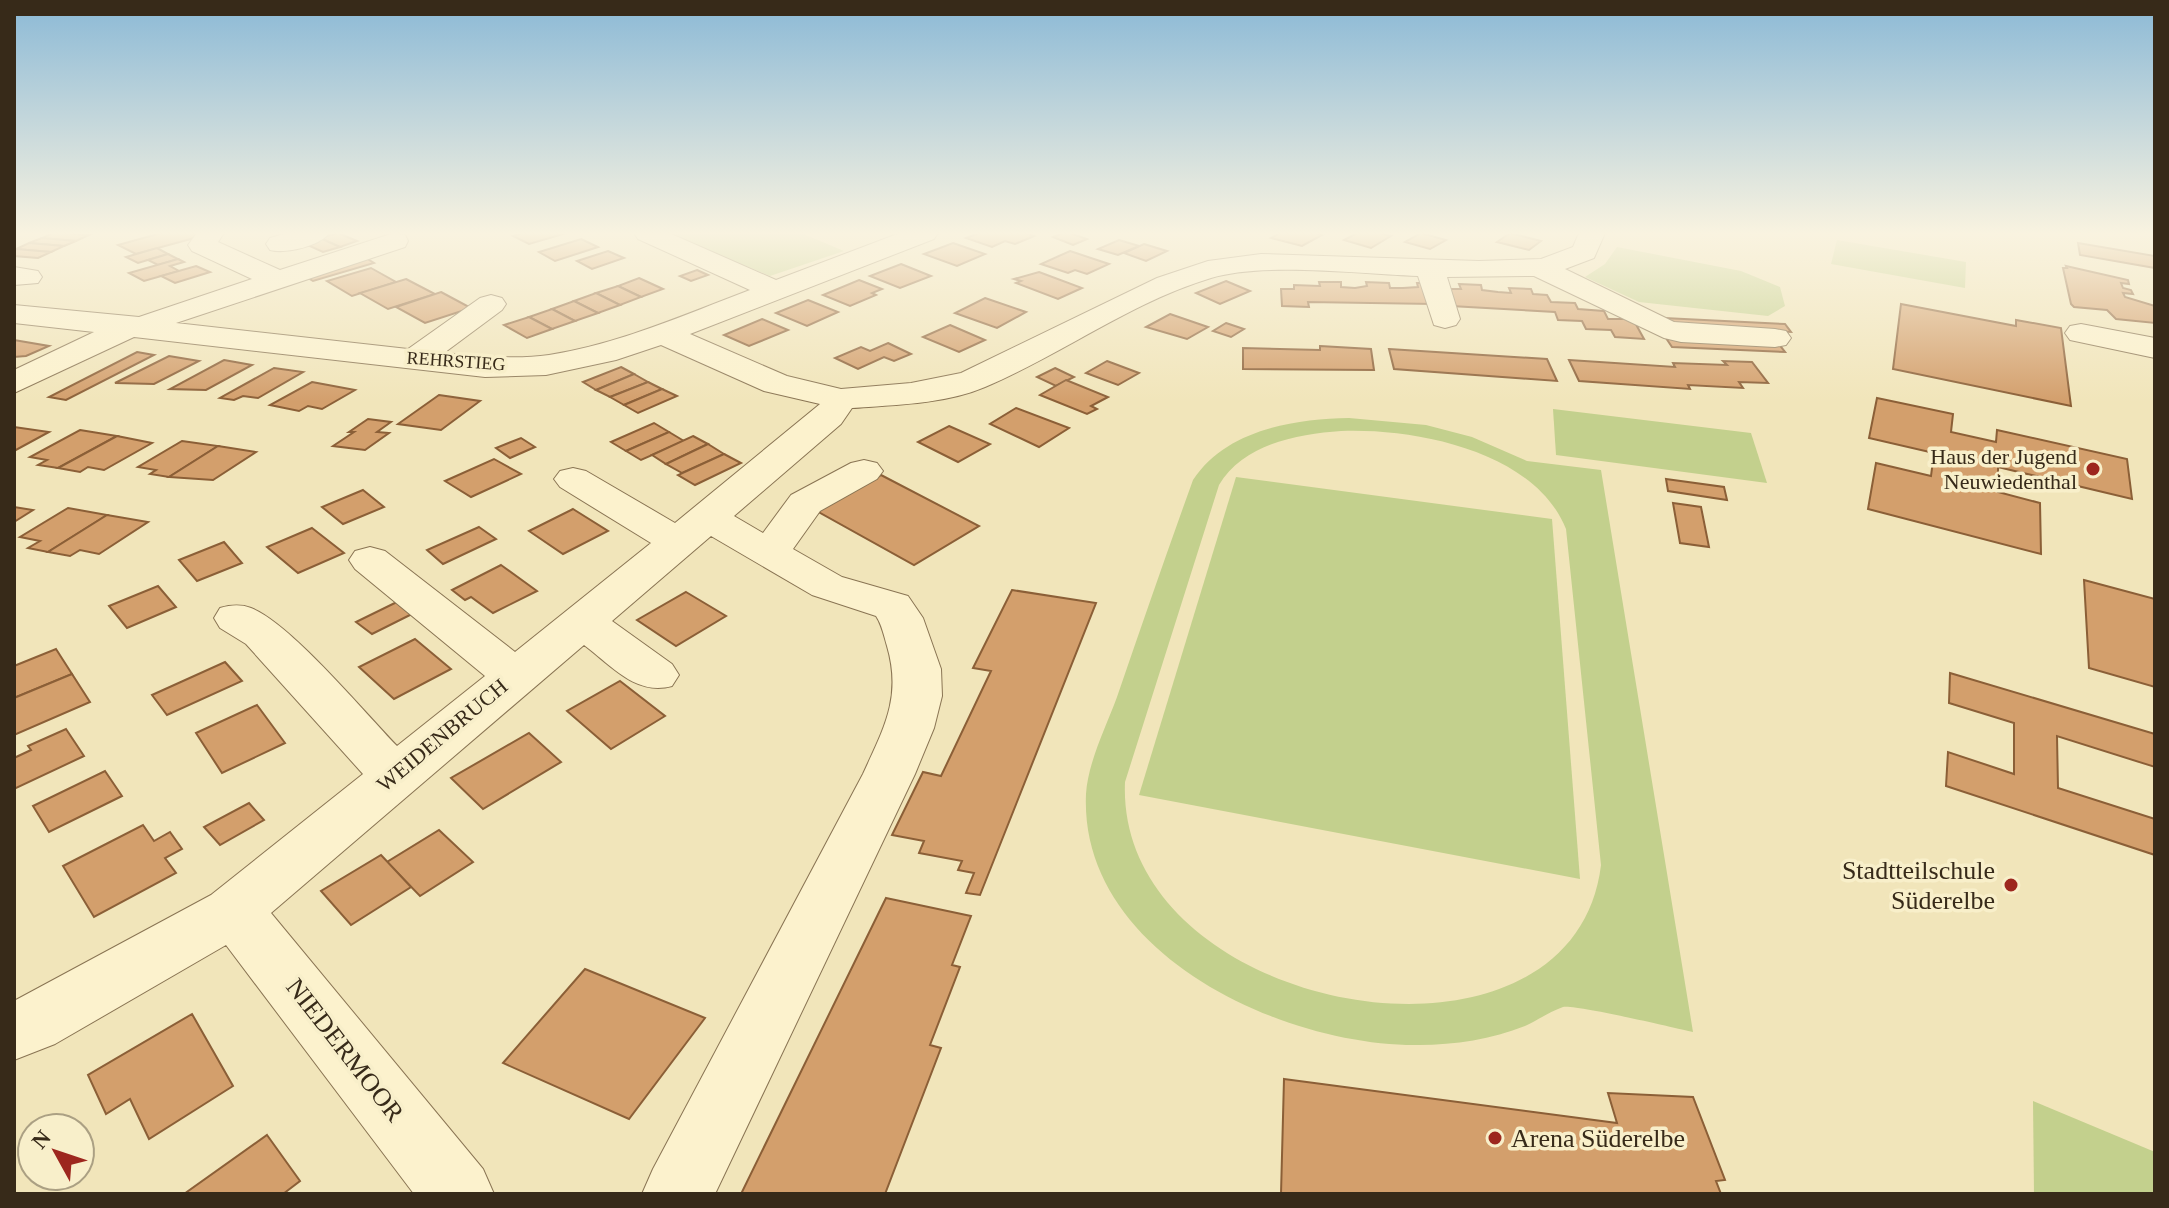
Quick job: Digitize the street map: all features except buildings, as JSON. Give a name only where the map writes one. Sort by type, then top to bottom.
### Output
[{"type":"street","points":[[14,383],[136,325],[248,289]]},
{"type":"street","name":"REHRSTIEG","points":[[14,314],[136,325],[485,367],[546,365],[605,353],[779,289]]},
{"type":"street","points":[[663,334],[776,384],[841,399],[911,393],[971,381],[1156,289]]},
{"type":"street","points":[[1436,289],[1445,319]]},
{"type":"street","points":[[1583,289],[1664,329],[1681,333],[1775,338]]},
{"type":"street","points":[[414,359],[491,304]]},
{"type":"street","points":[[2081,333],[2155,348]]},
{"type":"street","name":"WEIDENBRUCH","points":[[14,1031],[32,1024],[232,912],[514,675],[829,417],[841,399]]},
{"type":"street","points":[[766,551],[783,537],[800,508],[864,471]]},
{"type":"street","points":[[582,493],[681,538],[720,525],[827,586],[892,606],[901,618],[917,669],[918,696],[909,728],[889,774],[678,1194]]},
{"type":"street","points":[[370,560],[514,675]]},
{"type":"street","points":[[236,618],[262,634],[383,784]]},
{"type":"street","points":[[577,624],[597,632],[655,675]]},
{"type":"street","points":[[279,683],[383,784]]},
{"type":"street","name":"NIEDERMOOR","points":[[232,912],[261,942],[451,1191]]},
{"type":"green space","points":[[1612,289],[1781,289],[1785,306],[1768,316],[1639,302]]},
{"type":"green space","points":[[1553,409],[1751,433],[1767,483],[1556,455]]},
{"type":"green space","points":[[1328,419],[1426,425],[1472,437],[1527,461],[1601,470],[1693,1032],[1571,1007],[1563,1007],[1525,1026],[1500,1034],[1446,1044],[1366,1041],[1309,1029],[1253,1009],[1200,980],[1153,944],[1116,901],[1093,851],[1087,782],[1193,480],[1223,449],[1242,439],[1284,425]],"holes":[[[1371,431],[1437,440],[1501,463],[1528,480],[1550,502],[1566,529],[1601,865],[1572,938],[1513,983],[1435,1003],[1349,999],[1264,973],[1191,926],[1141,862],[1125,782],[1219,485],[1242,460],[1273,444],[1324,432]]]},
{"type":"green space","points":[[1236,477],[1552,519],[1580,879],[1139,795]]},
{"type":"green space","points":[[2033,1101],[2155,1152],[2155,1194],[2034,1194]]},
{"type":"place","name":"Haus der Jugend Neuwiedenthal","points":[[2093,469]]},
{"type":"place","name":"Stadtteilschule Süderelbe","points":[[2011,885]]},
{"type":"place","name":"Arena Süderelbe","points":[[1495,1138]]}]
